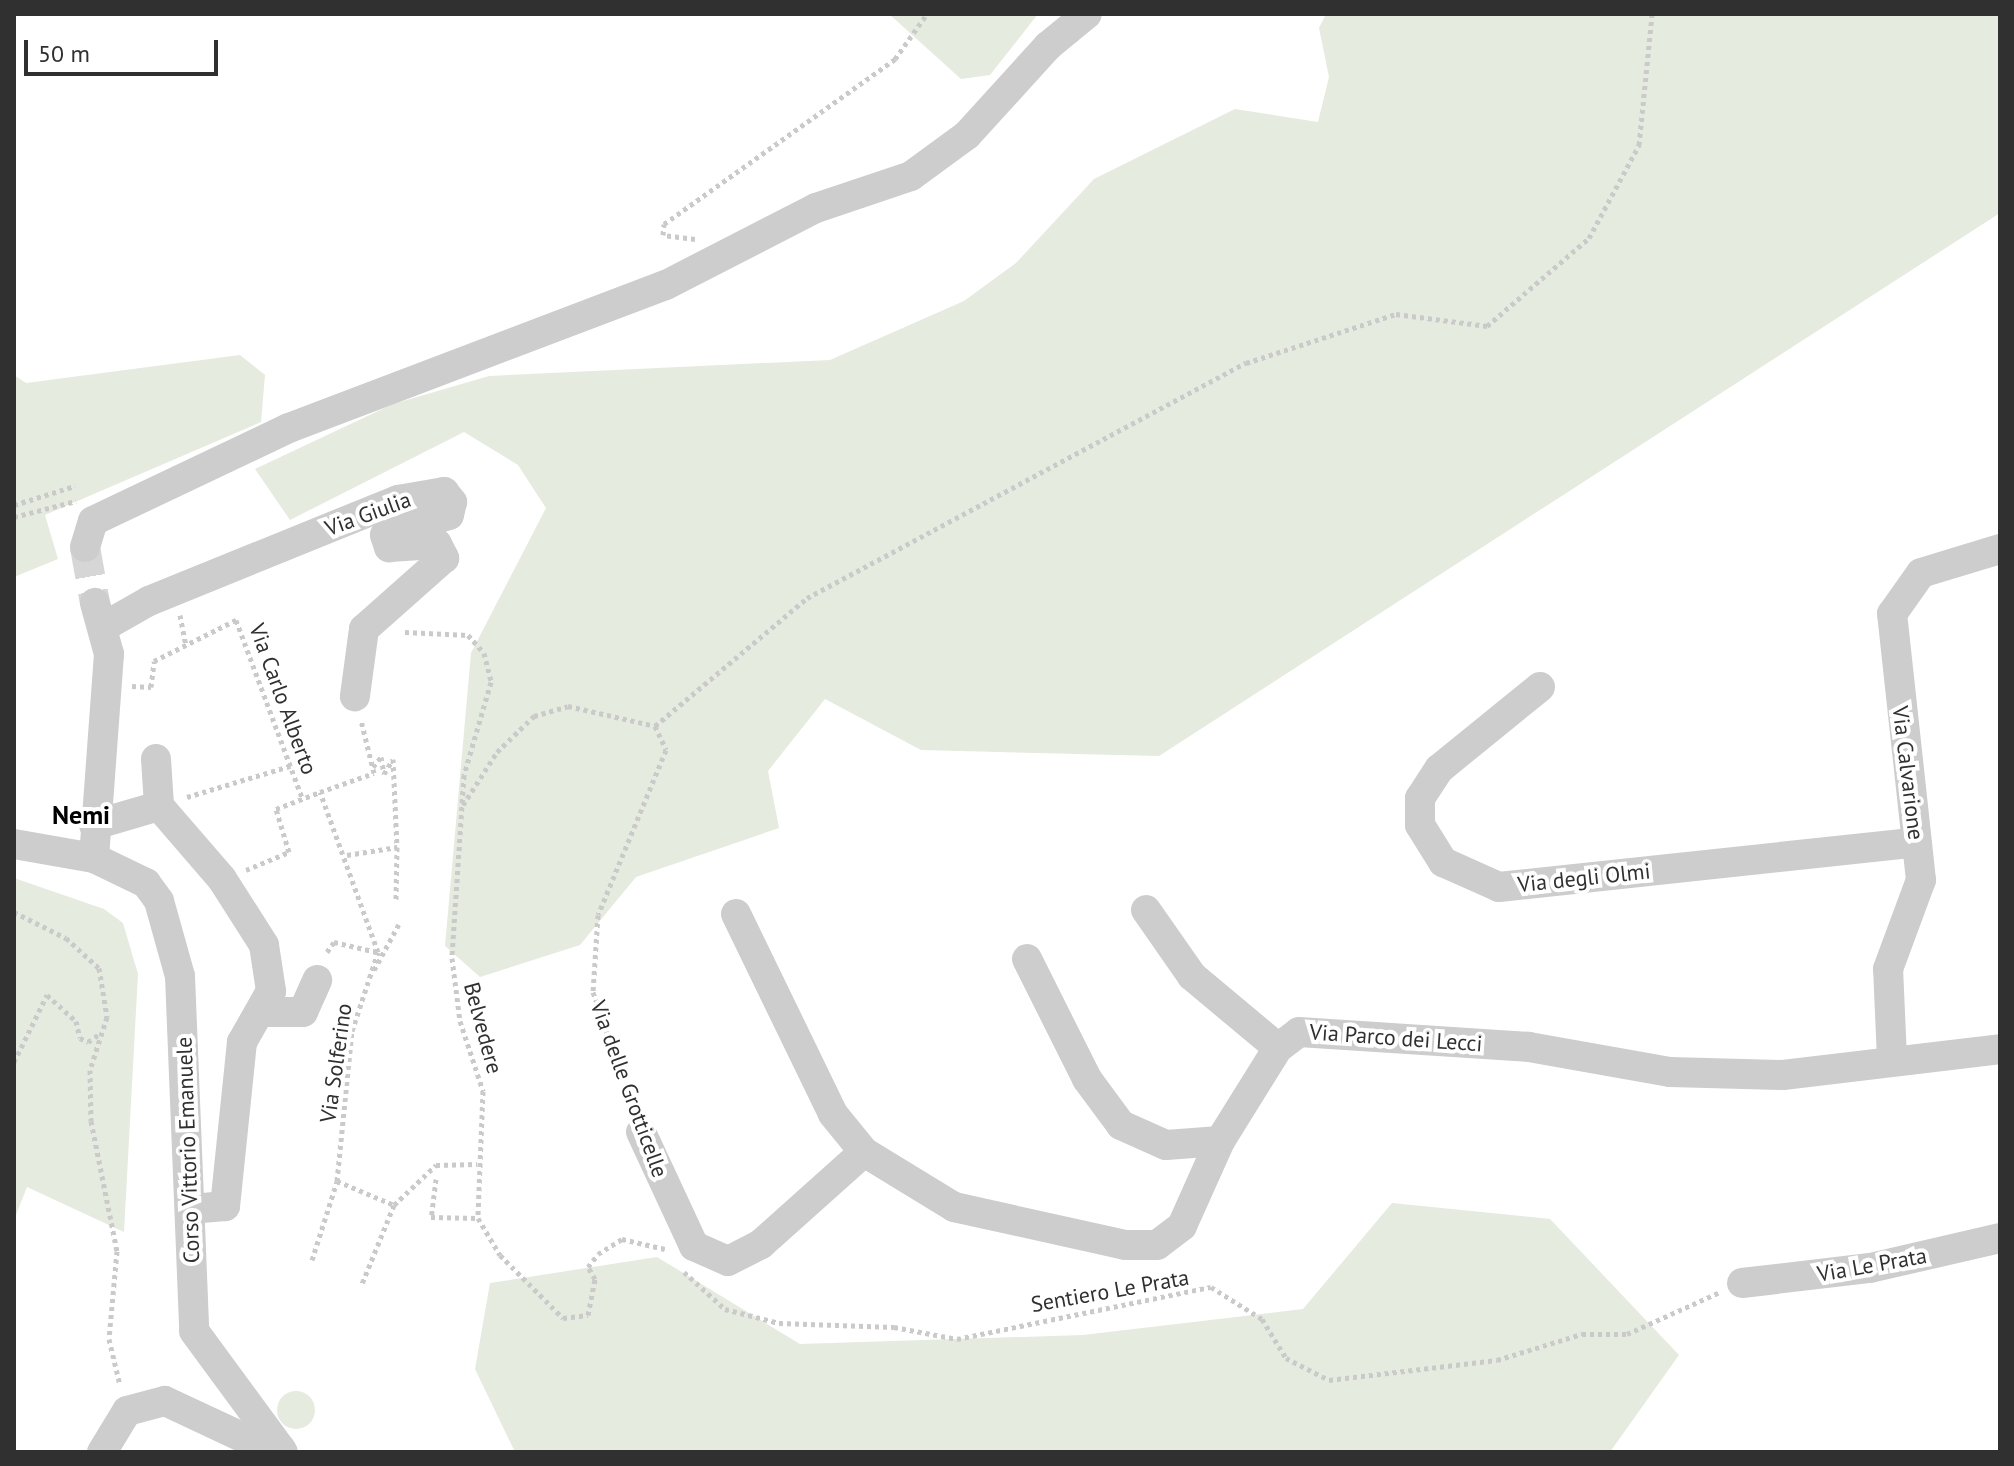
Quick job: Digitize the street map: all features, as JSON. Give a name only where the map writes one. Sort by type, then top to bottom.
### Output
[{"type":"street","points":[[86,542],[93,521],[289,428],[702,270],[816,208],[931,164],[1087,14]]},
{"type":"street","name":"Via Giulia","points":[[107,683],[100,615],[149,601],[398,500],[444,492],[452,502],[449,515],[385,535],[389,547],[437,544],[444,558],[364,629],[355,696]]},
{"type":"street","name":"Via Calvarione","points":[[1892,1059],[1887,978],[1920,893],[1892,614],[1921,573],[2000,549]]},
{"type":"street","points":[[94,858],[94,825],[107,683]]},
{"type":"street","name":"Via degli Olmi","points":[[1540,687],[1439,769],[1420,798],[1420,825],[1443,862],[1499,887],[1917,842]]},
{"type":"street","points":[[156,759],[170,803],[264,945],[267,1001],[245,1038],[225,1206],[192,1209]]},
{"type":"street","points":[[94,825],[170,803]]},
{"type":"street","name":"Corso Vittorio Emanuele","points":[[14,844],[94,858],[146,883],[170,932],[180,976],[192,1209],[194,1331],[282,1450]]},
{"type":"street","points":[[1146,910],[1192,976],[1278,1048]]},
{"type":"street","name":"Via Parco dei Lecci","points":[[736,914],[833,1114],[864,1152],[954,1207],[1149,1246],[1182,1226],[1220,1141],[1278,1048],[1311,1031],[1529,1047],[1670,1072],[1783,1075],[1892,1059],[2000,1049]]},
{"type":"street","points":[[1027,959],[1080,1066],[1121,1125],[1166,1145],[1220,1141]]},
{"type":"street","points":[[267,1001],[303,1012],[322,966]]},
{"type":"street","name":"Via delle Grotticelle","points":[[641,1132],[694,1246],[728,1261],[761,1244],[864,1152]]},
{"type":"street","name":"Via Le Prata","points":[[1742,1283],[1870,1268],[2000,1238]]},
{"type":"street","points":[[102,1452],[127,1411],[165,1401],[263,1447],[282,1450]]},
{"type":"path","points":[[704,241],[663,235],[664,224],[895,59],[927,14]]},
{"type":"path","points":[[463,805],[497,752],[534,716],[568,706],[655,726],[807,598],[1246,363],[1396,314],[1487,326],[1589,238],[1639,145],[1652,14]]},
{"type":"path","points":[[14,505],[75,486]]},
{"type":"path","points":[[14,517],[45,507]]},
{"type":"path","name":"Via Carlo Alberto","points":[[107,683],[151,687],[154,661],[236,620],[302,797]]},
{"type":"path","name":"Belvedere","points":[[398,636],[409,630],[468,635],[484,653],[491,682],[464,775],[453,987],[483,1091],[477,1164],[478,1218]]},
{"type":"path","name":"Via delle Grotticelle","points":[[641,1132],[593,992],[598,915],[666,750],[655,726]]},
{"type":"path","points":[[222,879],[289,852],[276,809],[374,773],[365,735]]},
{"type":"path","points":[[373,767],[381,757],[384,774],[393,759],[396,901]]},
{"type":"path","points":[[170,803],[290,766]]},
{"type":"path","points":[[320,792],[347,855],[378,952]]},
{"type":"path","points":[[347,855],[397,847]]},
{"type":"path","points":[[14,912],[66,938],[99,968],[107,1017],[90,1070],[91,1121],[117,1251],[109,1339],[127,1411]]},
{"type":"path","points":[[372,975],[398,935],[399,924]]},
{"type":"path","points":[[322,966],[334,942],[355,942],[378,952]]},
{"type":"path","name":"Via Solferino","points":[[312,1260],[337,1181],[352,1031],[378,952]]},
{"type":"path","points":[[14,1062],[47,995],[76,1021],[80,1038],[88,1042],[102,1033]]},
{"type":"path","points":[[362,1284],[394,1205],[436,1165],[477,1164]]},
{"type":"path","points":[[436,1179],[431,1217],[478,1218],[500,1255],[563,1318],[588,1315],[595,1279],[588,1267],[622,1239],[672,1253]]},
{"type":"path","points":[[337,1181],[394,1205]]},
{"type":"path","name":"Sentiero Le Prata","points":[[678,1263],[725,1309],[779,1323],[894,1327],[957,1339],[1211,1287],[1262,1319],[1286,1358],[1329,1380],[1497,1360],[1582,1334],[1627,1334],[1742,1283]]},
{"type":"shaded area","points":[[889,14],[1038,14],[990,75],[961,79]]},
{"type":"shaded area","points":[[1326,14],[2000,14],[2000,213],[1159,756],[921,750],[825,699],[768,771],[779,828],[636,877],[580,945],[480,977],[445,946],[471,653],[546,508],[518,465],[464,432],[290,520],[255,469],[393,404],[489,376],[830,360],[964,301],[1016,263],[1094,179],[1235,109],[1318,122],[1329,77],[1319,28]]},
{"type":"shaded area","points":[[240,355],[265,375],[261,422],[45,515],[58,559],[14,577],[14,375],[26,383]]},
{"type":"shaded area","points":[[14,878],[104,909],[123,923],[138,974],[124,1232],[27,1187],[14,1220]]},
{"type":"shaded area","points":[[1392,1203],[1550,1219],[1679,1355],[1610,1452],[515,1452],[475,1369],[490,1283],[657,1257],[800,1344],[1083,1335],[1303,1309]]},
{"type":"shaded area","points":[[296,1391],[309,1397],[315,1410],[309,1423],[296,1429],[283,1423],[277,1410],[283,1397]]},
{"type":"tunnel","points":[[85,547],[95,603]]},
{"type":"district","name":"Nemi","points":[[81,815]]}]
